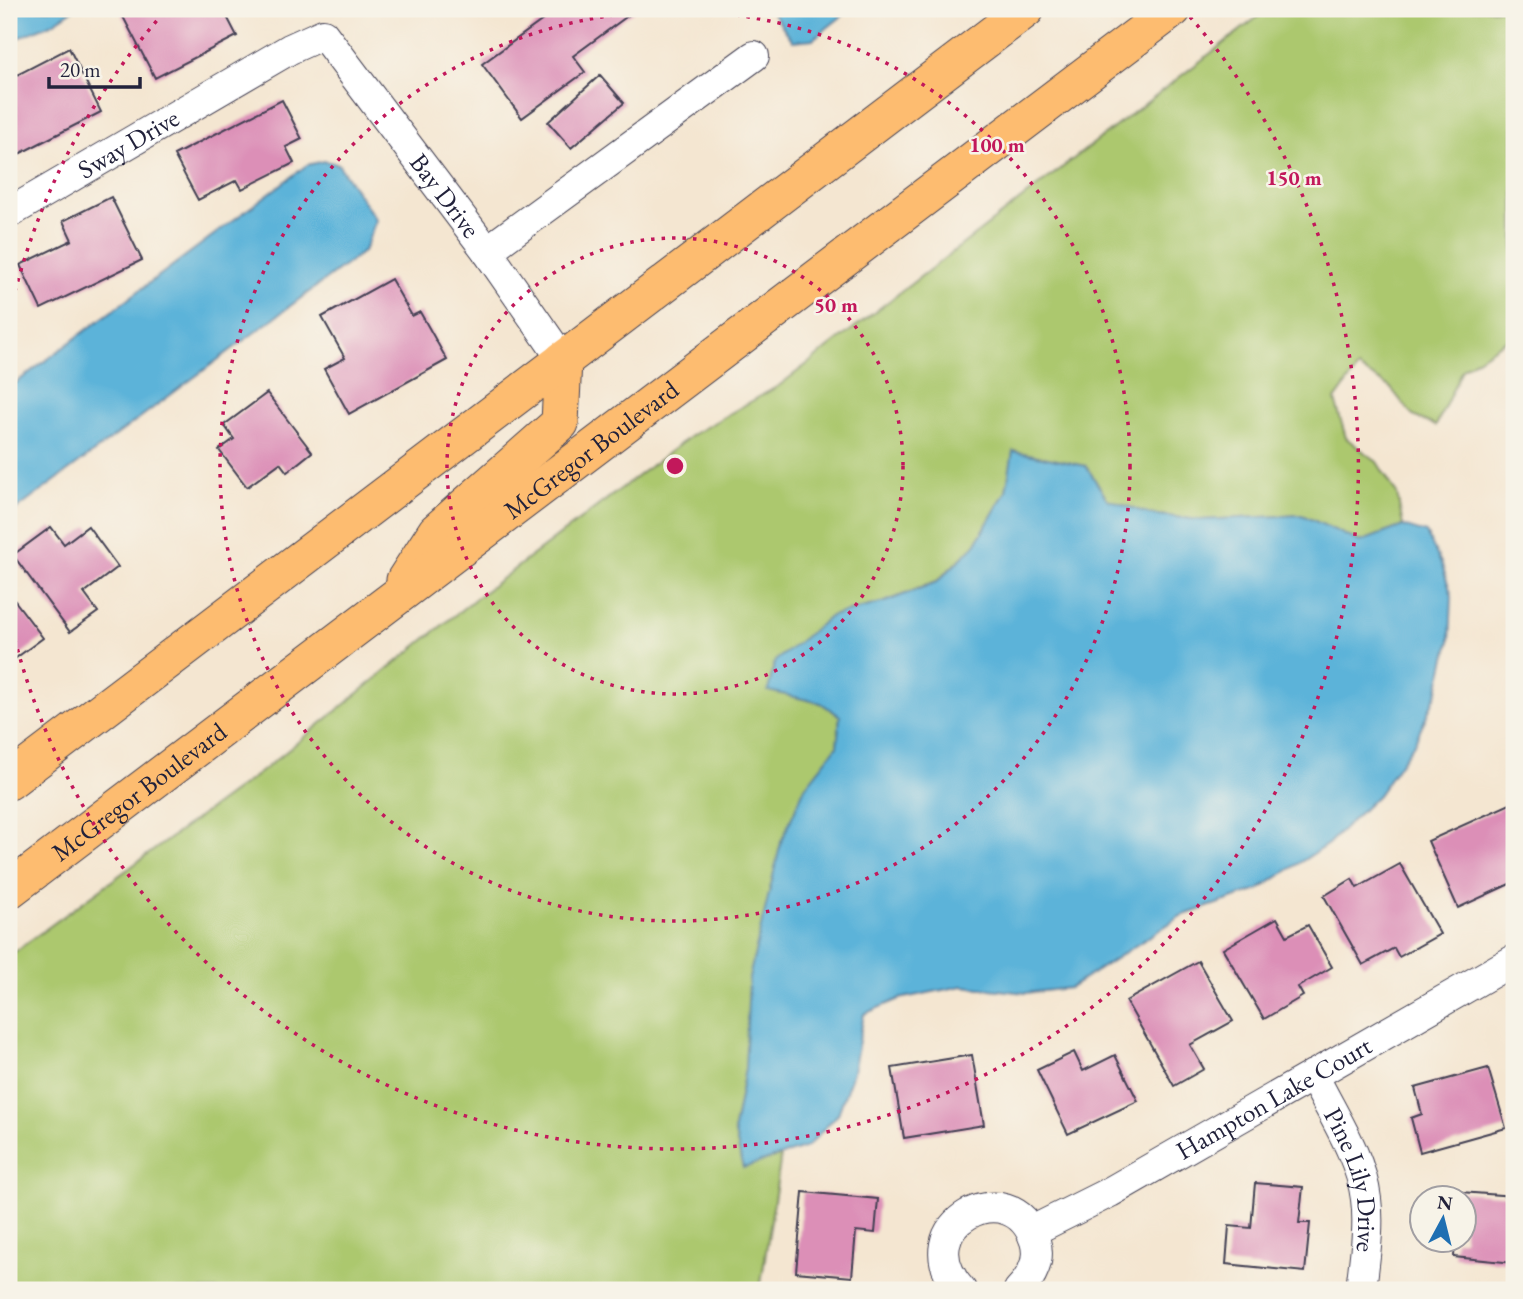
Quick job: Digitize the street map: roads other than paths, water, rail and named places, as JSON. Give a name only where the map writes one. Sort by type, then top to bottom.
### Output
[{"type":"main road","points":[[9,781],[1026,9]]},
{"type":"main road","name":"McGregor Boulevard","points":[[9,890],[1173,9]]},
{"type":"main road","points":[[391,601],[436,532],[561,423],[563,360]]},
{"type":"street","name":"Bay Drive","points":[[323,34],[486,251],[563,360]]},
{"type":"street","name":"Sway Drive","points":[[9,213],[290,49],[323,34]]},
{"type":"street","points":[[486,251],[754,56]]},
{"type":"street","name":"Hampton Lake Court","points":[[1032,1231],[1110,1192],[1514,960]]},
{"type":"street","name":"Pine Lily Drive","points":[[1313,1075],[1358,1165],[1366,1199],[1367,1233],[1361,1290]]},
{"type":"street","points":[[961,1290],[950,1278],[944,1249],[956,1222],[967,1213],[981,1208],[996,1208],[1017,1216],[1032,1231],[1037,1247],[1036,1262],[1031,1278],[1019,1290]]},
{"type":"water","points":[[9,9],[74,9],[53,23],[9,42]]},
{"type":"water","points":[[770,9],[851,9],[813,39],[793,41]]},
{"type":"water","points":[[324,161],[338,164],[376,220],[364,251],[9,515],[9,388],[307,165]]},
{"type":"water","points":[[1013,451],[1086,466],[1107,499],[1149,514],[1200,520],[1302,515],[1360,542],[1403,526],[1426,533],[1442,565],[1452,596],[1450,641],[1438,690],[1415,742],[1378,795],[1328,844],[1258,890],[1181,916],[1070,988],[1026,993],[962,986],[899,999],[864,1014],[853,1072],[838,1114],[807,1147],[743,1168],[734,1129],[745,1069],[749,978],[781,842],[805,787],[837,746],[840,716],[821,703],[768,691],[775,661],[831,616],[885,602],[937,582],[975,545],[1006,491]]}]
